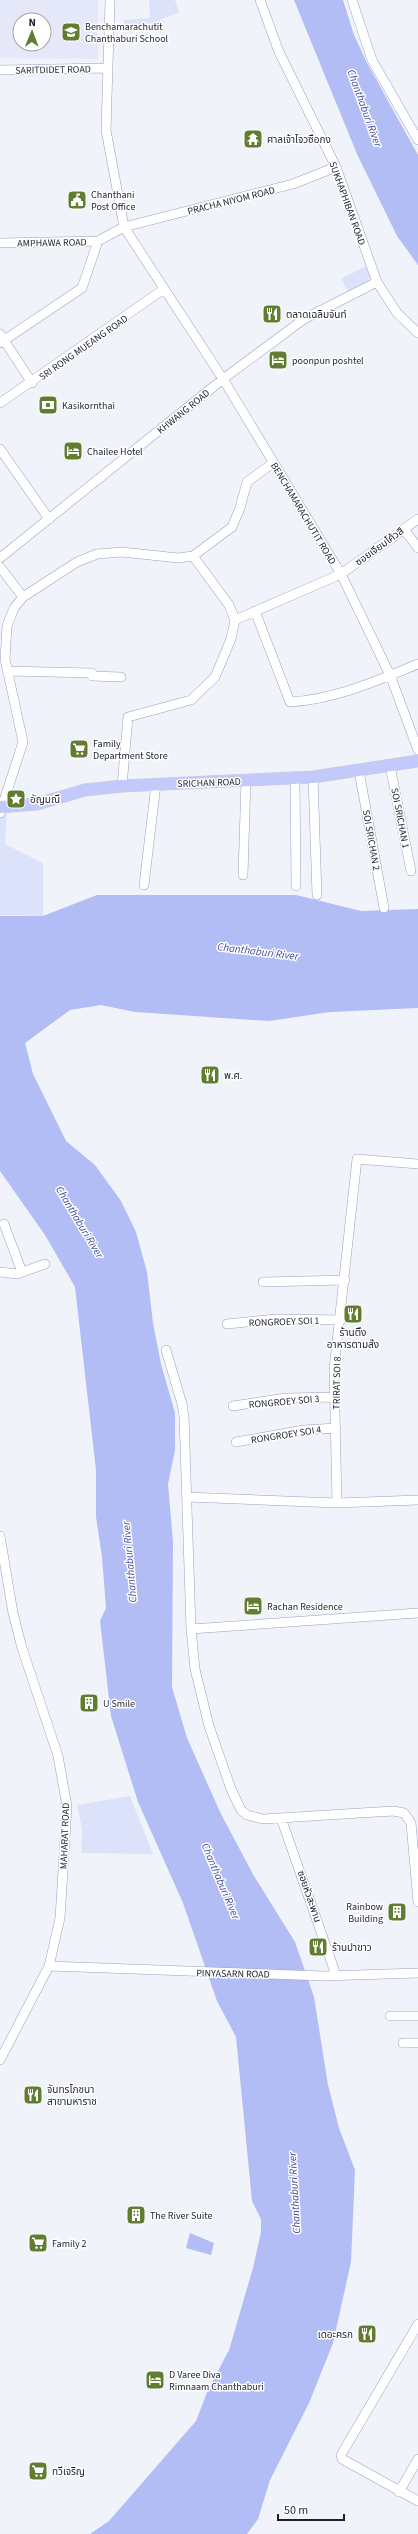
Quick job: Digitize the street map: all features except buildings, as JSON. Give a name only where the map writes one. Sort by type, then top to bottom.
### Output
[{"type":"main road","name":"SRICHAN ROAD","points":[[1,809],[37,804],[85,790],[156,784],[314,777],[418,761]]},
{"type":"street","points":[[110,0],[106,68],[106,130],[124,227]]},
{"type":"street","name":"SUKHAPHIBAN ROAD","points":[[260,0],[279,52],[336,167],[377,282],[397,312],[418,333]]},
{"type":"street","points":[[352,0],[372,60],[418,140]]},
{"type":"street","name":"SARITDIDET ROAD","points":[[0,70],[106,68]]},
{"type":"street","name":"PRACHA NIYOM ROAD","points":[[124,227],[293,184],[336,167]]},
{"type":"street","name":"AMPHAWA ROAD","points":[[0,243],[98,241],[124,227]]},
{"type":"street","name":"BENCHAMARACHUTIT ROAD","points":[[124,227],[223,379],[341,574],[390,675],[418,750]]},
{"type":"street","points":[[32,383],[1,339],[82,288],[98,241]]},
{"type":"street","name":"KHWANG ROAD","points":[[0,558],[223,379],[304,319],[377,282]]},
{"type":"street","name":"SRI RONG MUEANG ROAD","points":[[0,403],[32,383],[164,289]]},
{"type":"street","points":[[1,450],[49,519]]},
{"type":"street","points":[[1,809],[23,742],[7,671],[2,658],[7,626],[14,608],[23,597],[77,562],[97,554],[122,552],[178,558],[193,556],[232,527],[240,508],[247,482],[273,463]]},
{"type":"street","name":"ซอยเจียมโค้วสี","points":[[235,620],[341,574],[418,518]]},
{"type":"street","points":[[404,529],[418,548]]},
{"type":"street","points":[[122,786],[128,717],[191,700],[215,677],[231,639],[235,620],[229,605],[193,556]]},
{"type":"street","points":[[0,567],[23,597]]},
{"type":"street","points":[[255,611],[290,702],[342,693],[418,664]]},
{"type":"street","points":[[7,671],[92,673],[92,676],[121,677]]},
{"type":"street","name":"SOI SRICHAN 1","points":[[390,766],[411,871]]},
{"type":"street","name":"SOI SRICHAN 2","points":[[359,771],[384,908]]},
{"type":"street","points":[[314,777],[317,895]]},
{"type":"street","points":[[296,778],[296,886]]},
{"type":"street","points":[[243,876],[246,780]]},
{"type":"street","points":[[144,885],[156,784]]},
{"type":"street","name":"TRIRAT SOI 8","points":[[336,1503],[334,1369],[341,1320],[357,1159],[418,1164]]},
{"type":"street","points":[[4,1224],[22,1272]]},
{"type":"street","points":[[0,1272],[22,1272],[45,1264]]},
{"type":"street","points":[[263,1282],[345,1280]]},
{"type":"street","name":"RONGROEY SOI 1","points":[[227,1324],[276,1319],[341,1320]]},
{"type":"street","points":[[166,1350],[182,1404],[194,1669],[203,1704],[238,1803],[247,1815],[253,1818],[281,1818],[393,1811],[404,1813],[412,1823],[418,1902]]},
{"type":"street","name":"RONGROEY SOI 3","points":[[233,1406],[286,1398],[335,1397]]},
{"type":"street","name":"RONGROEY SOI 4","points":[[236,1442],[304,1430],[336,1428]]},
{"type":"street","points":[[187,1497],[336,1503],[418,1500]]},
{"type":"street","name":"MAHARAT ROAD","points":[[0,1536],[13,1613],[22,1648],[58,1756],[67,1806],[60,1918],[49,1966],[0,2060]]},
{"type":"street","points":[[191,1629],[418,1613]]},
{"type":"street","name":"ซอยหัวสะพาน","points":[[281,1818],[336,1975]]},
{"type":"street","name":"PINYASARN ROAD","points":[[49,1966],[324,1976],[418,1973]]},
{"type":"street","points":[[390,2016],[418,2016]]},
{"type":"street","points":[[403,2043],[418,2043]]},
{"type":"street","points":[[418,2324],[341,2455],[342,2459],[399,2492],[418,2501]]},
{"type":"street","points":[[399,2492],[418,2459]]},
{"type":"shaded area","name":"Benchamarachutit Chanthaburi School","points":[[0,0],[98,0],[98,59],[0,58]]},
{"type":"shaded area","points":[[149,0],[175,0],[179,12],[130,33],[124,28],[124,20],[150,18]]},
{"type":"shaded area","points":[[366,266],[370,274],[369,281],[348,291],[341,279]]},
{"type":"shaded area","points":[[0,806],[7,807],[5,844],[43,863],[43,916],[0,915]]},
{"type":"shaded area","points":[[130,1796],[153,1854],[81,1853],[82,1829],[77,1805]]},
{"type":"water","name":"Chanthaburi River","points":[[294,0],[343,0],[354,35],[367,63],[418,155],[418,265],[397,236],[357,154]]},
{"type":"water","name":"Chanthaburi River","points":[[97,895],[296,895],[361,911],[418,909],[418,1008],[330,1012],[269,1021],[135,1012],[101,1005],[70,1010],[25,1043],[33,1074],[66,1141],[95,1165],[121,1201],[136,1232],[147,1272],[153,1323],[161,1364],[175,1413],[175,1450],[168,1484],[173,1542],[172,1687],[187,1738],[221,1814],[254,1876],[295,1942],[314,1997],[328,2085],[339,2128],[355,2170],[351,2262],[333,2343],[309,2403],[270,2480],[258,2519],[247,2534],[90,2534],[109,2521],[196,2421],[208,2390],[229,2350],[253,2268],[261,2232],[261,2219],[252,2201],[236,2037],[217,2001],[183,1903],[138,1802],[111,1716],[100,1621],[106,1608],[102,1557],[96,1517],[96,1470],[75,1287],[45,1235],[0,1171],[0,916],[43,916]]},
{"type":"water","points":[[190,2233],[214,2243],[211,2255],[186,2248]]},
{"type":"place","name":"Benchamarachutit Chanthaburi School","points":[[71,32]]},
{"type":"place","name":"ศาลเจ้าโจวซือกง","points":[[253,139]]},
{"type":"place","name":"Chanthani Post Office","points":[[77,200]]},
{"type":"place","name":"ตลาดเฉลิมจันท์","points":[[272,314]]},
{"type":"place","name":"poonpun poshtel","points":[[278,360]]},
{"type":"place","name":"Kasikornthai","points":[[48,405]]},
{"type":"place","name":"Chailee Hotel","points":[[73,451]]},
{"type":"place","name":"Family Department Store","points":[[79,749]]},
{"type":"place","name":"อัญมณี","points":[[16,799]]},
{"type":"place","name":"พ.ศ.","points":[[210,1075]]},
{"type":"place","name":"ร้านติ๊ง อาหารตามสั่ง","points":[[353,1314]]},
{"type":"place","name":"Rachan Residence","points":[[253,1606]]},
{"type":"place","name":"U Smile","points":[[89,1703]]},
{"type":"place","name":"Rainbow Building","points":[[397,1912]]},
{"type":"place","name":"ร้านปาขาว","points":[[318,1947]]},
{"type":"place","name":"จันทรโภชนา สาขามหาราช","points":[[33,2095]]},
{"type":"place","name":"The River Suite","points":[[136,2215]]},
{"type":"place","name":"Family 2","points":[[38,2243]]},
{"type":"place","name":"เดอะครก","points":[[367,2334]]},
{"type":"place","name":"D Varee Diva Rimnaam Chanthaburi","points":[[155,2380]]},
{"type":"place","name":"ทวีเจริญ","points":[[38,2471]]}]
